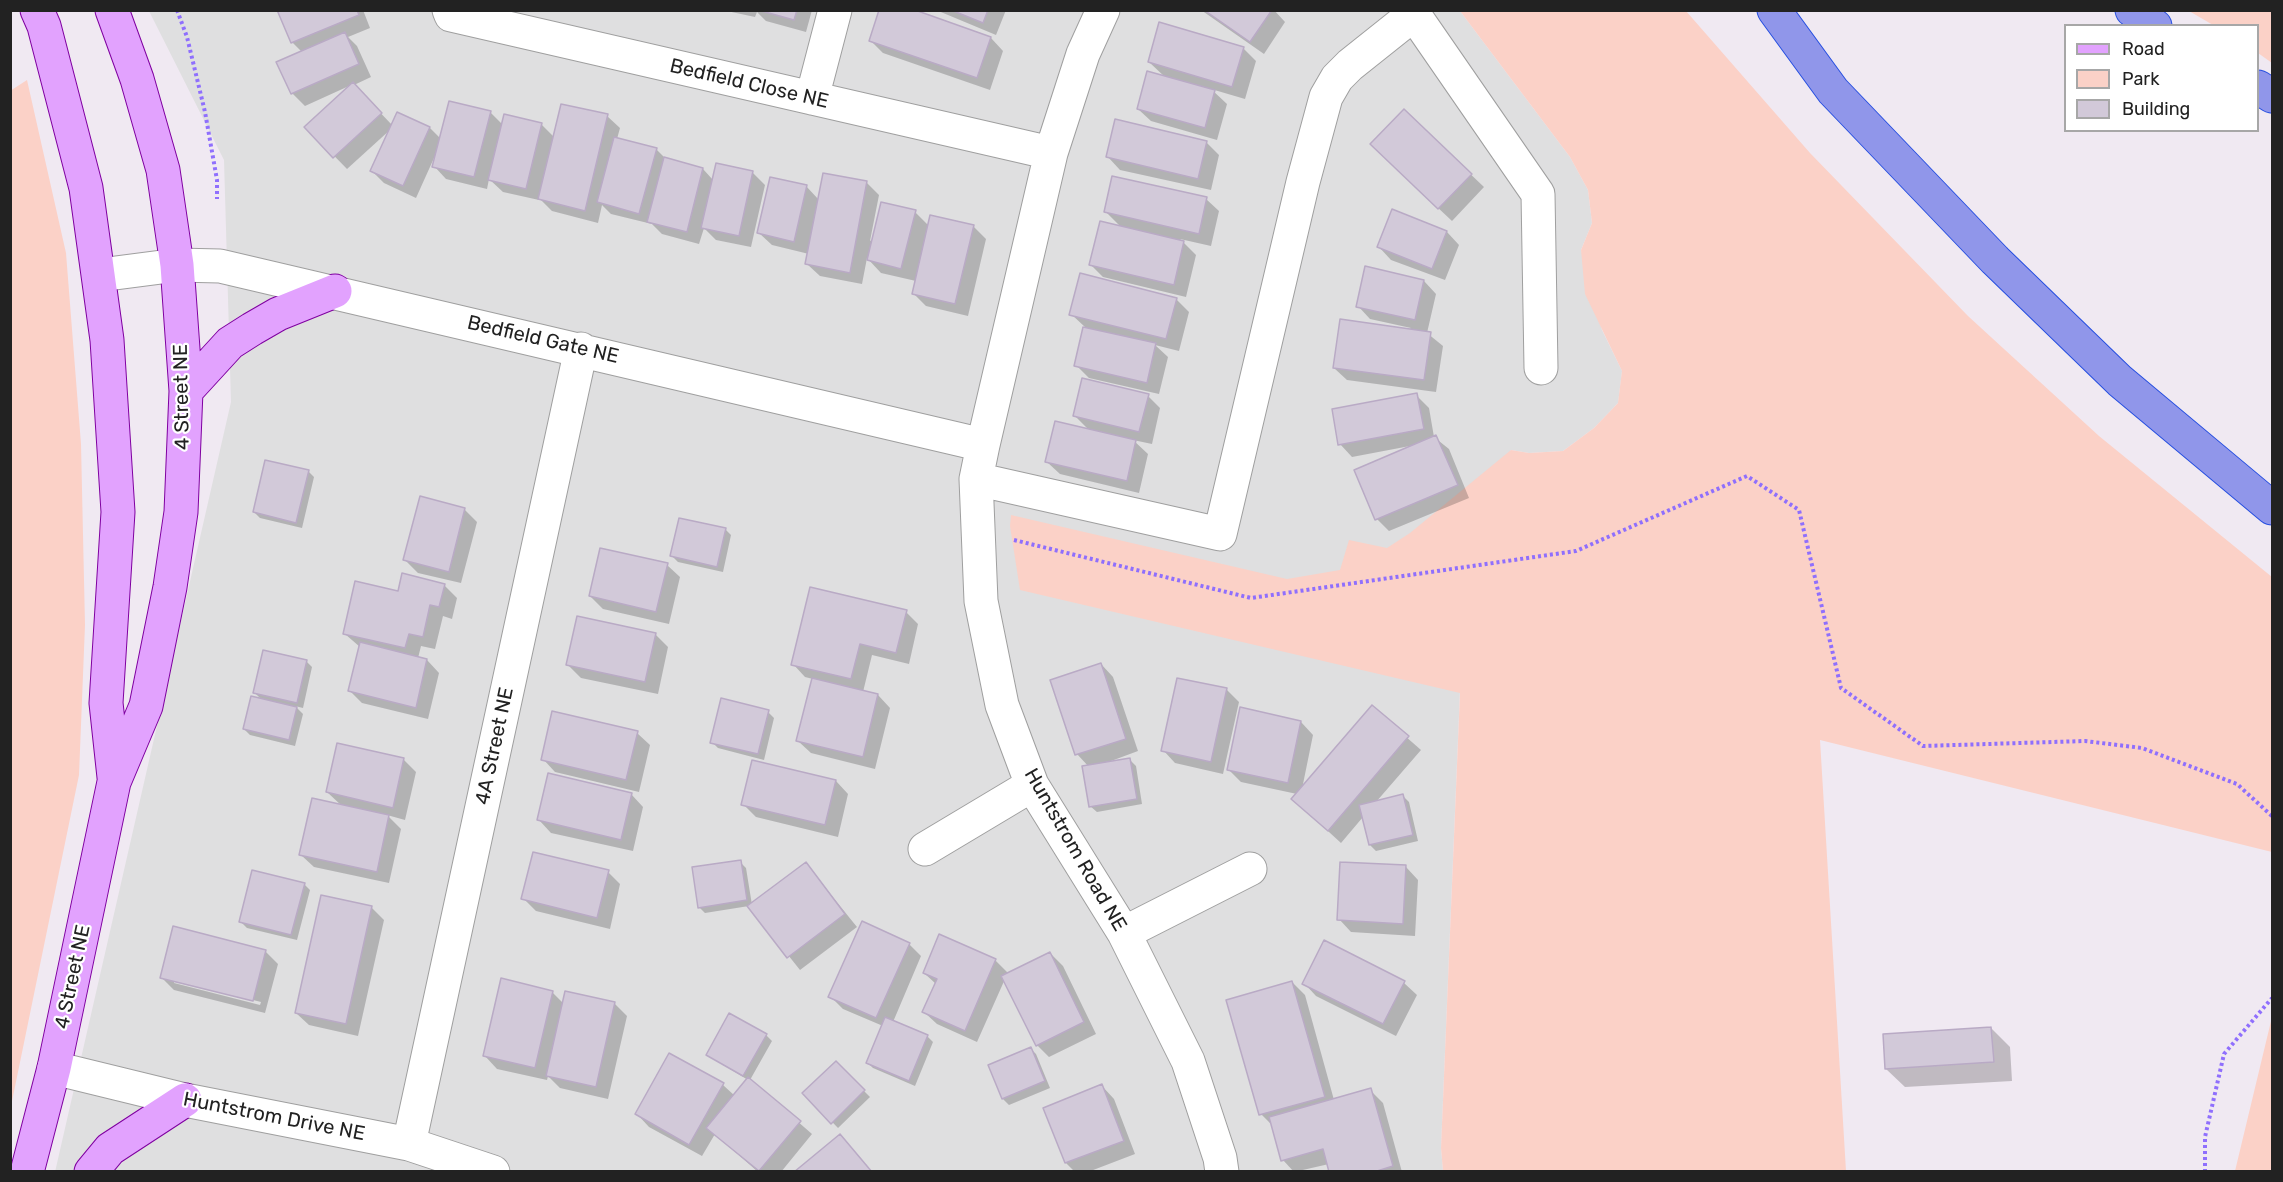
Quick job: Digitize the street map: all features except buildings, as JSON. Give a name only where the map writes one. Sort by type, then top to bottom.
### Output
[{"type":"highway","points":[[1774,10],[1833,91],[1995,260],[2120,381],[2272,507]]},
{"type":"highway","points":[[2132,10],[2152,24]]},
{"type":"highway","points":[[2259,88],[2272,96]]},
{"type":"main road","name":"4 Street NE","points":[[37,10],[44,26],[86,189],[100,275],[118,512],[106,704],[114,782]]},
{"type":"main road","name":"4 Street NE","points":[[27,1172],[54,1068],[114,782],[146,706],[170,587],[181,512],[186,391],[177,265],[163,170],[137,79],[112,10]]},
{"type":"main road","points":[[186,391],[230,343],[278,314],[335,291]]},
{"type":"main road","points":[[91,1172],[110,1149],[185,1100]]},
{"type":"street","name":"Bedfield Close NE","points":[[449,10],[451,15],[1051,153]]},
{"type":"street","points":[[812,98],[835,10]]},
{"type":"street","points":[[983,445],[1051,153],[1083,54],[1103,10]]},
{"type":"street","points":[[976,479],[1220,534],[1303,182],[1326,97],[1337,78],[1350,65],[1413,12],[1538,194],[1541,368]]},
{"type":"street","name":"Bedfield Gate NE","points":[[100,275],[177,265],[220,266],[335,291],[983,445]]},
{"type":"street","name":"4A Street NE","points":[[409,1144],[581,349]]},
{"type":"street","name":"Huntstrom Road NE","points":[[983,445],[976,479],[981,601],[1002,705],[1032,785],[1124,933],[1188,1061],[1220,1158],[1222,1172]]},
{"type":"street","points":[[925,849],[1032,785]]},
{"type":"street","points":[[1124,933],[1251,869]]},
{"type":"street","name":"Huntstrom Drive NE","points":[[54,1068],[185,1100],[409,1144],[493,1172]]},
{"type":"path","points":[[177,10],[187,37],[205,112],[217,180],[217,199]]},
{"type":"path","points":[[976,519],[1014,540],[1251,598],[1576,551],[1747,476],[1799,510],[1841,688],[1923,746],[2085,741],[2142,748],[2236,784],[2272,816]]},
{"type":"path","points":[[2205,1172],[2205,1137],[2224,1054],[2272,998]]},
{"type":"shaded area","points":[[149,11],[1460,11],[1570,157],[1588,190],[1592,223],[1581,250],[1602,330],[1622,371],[1618,403],[1594,428],[1563,451],[1529,453],[1511,450],[1466,546],[1441,1148],[1443,1171],[55,1172],[231,402],[224,160]]},
{"type":"green space","points":[[1460,11],[1686,11],[1810,153],[1968,316],[2099,436],[2272,577],[2272,852],[1820,740],[1846,1171],[1443,1171],[1441,1148],[1460,693],[1020,590],[1010,526],[1011,515],[1287,579],[1340,570],[1349,540],[1387,548],[1410,533],[1511,450],[1529,453],[1563,451],[1594,428],[1618,403],[1622,371],[1585,294],[1581,250],[1592,223],[1588,190],[1570,157]]},
{"type":"green space","points":[[2189,11],[2272,11],[2272,63],[2259,54],[2259,24],[2211,24]]},
{"type":"green space","points":[[27,80],[66,253],[81,444],[85,625],[79,775],[11,1106],[10,91]]},
{"type":"green space","points":[[2272,1017],[2272,1171],[2235,1171]]}]
